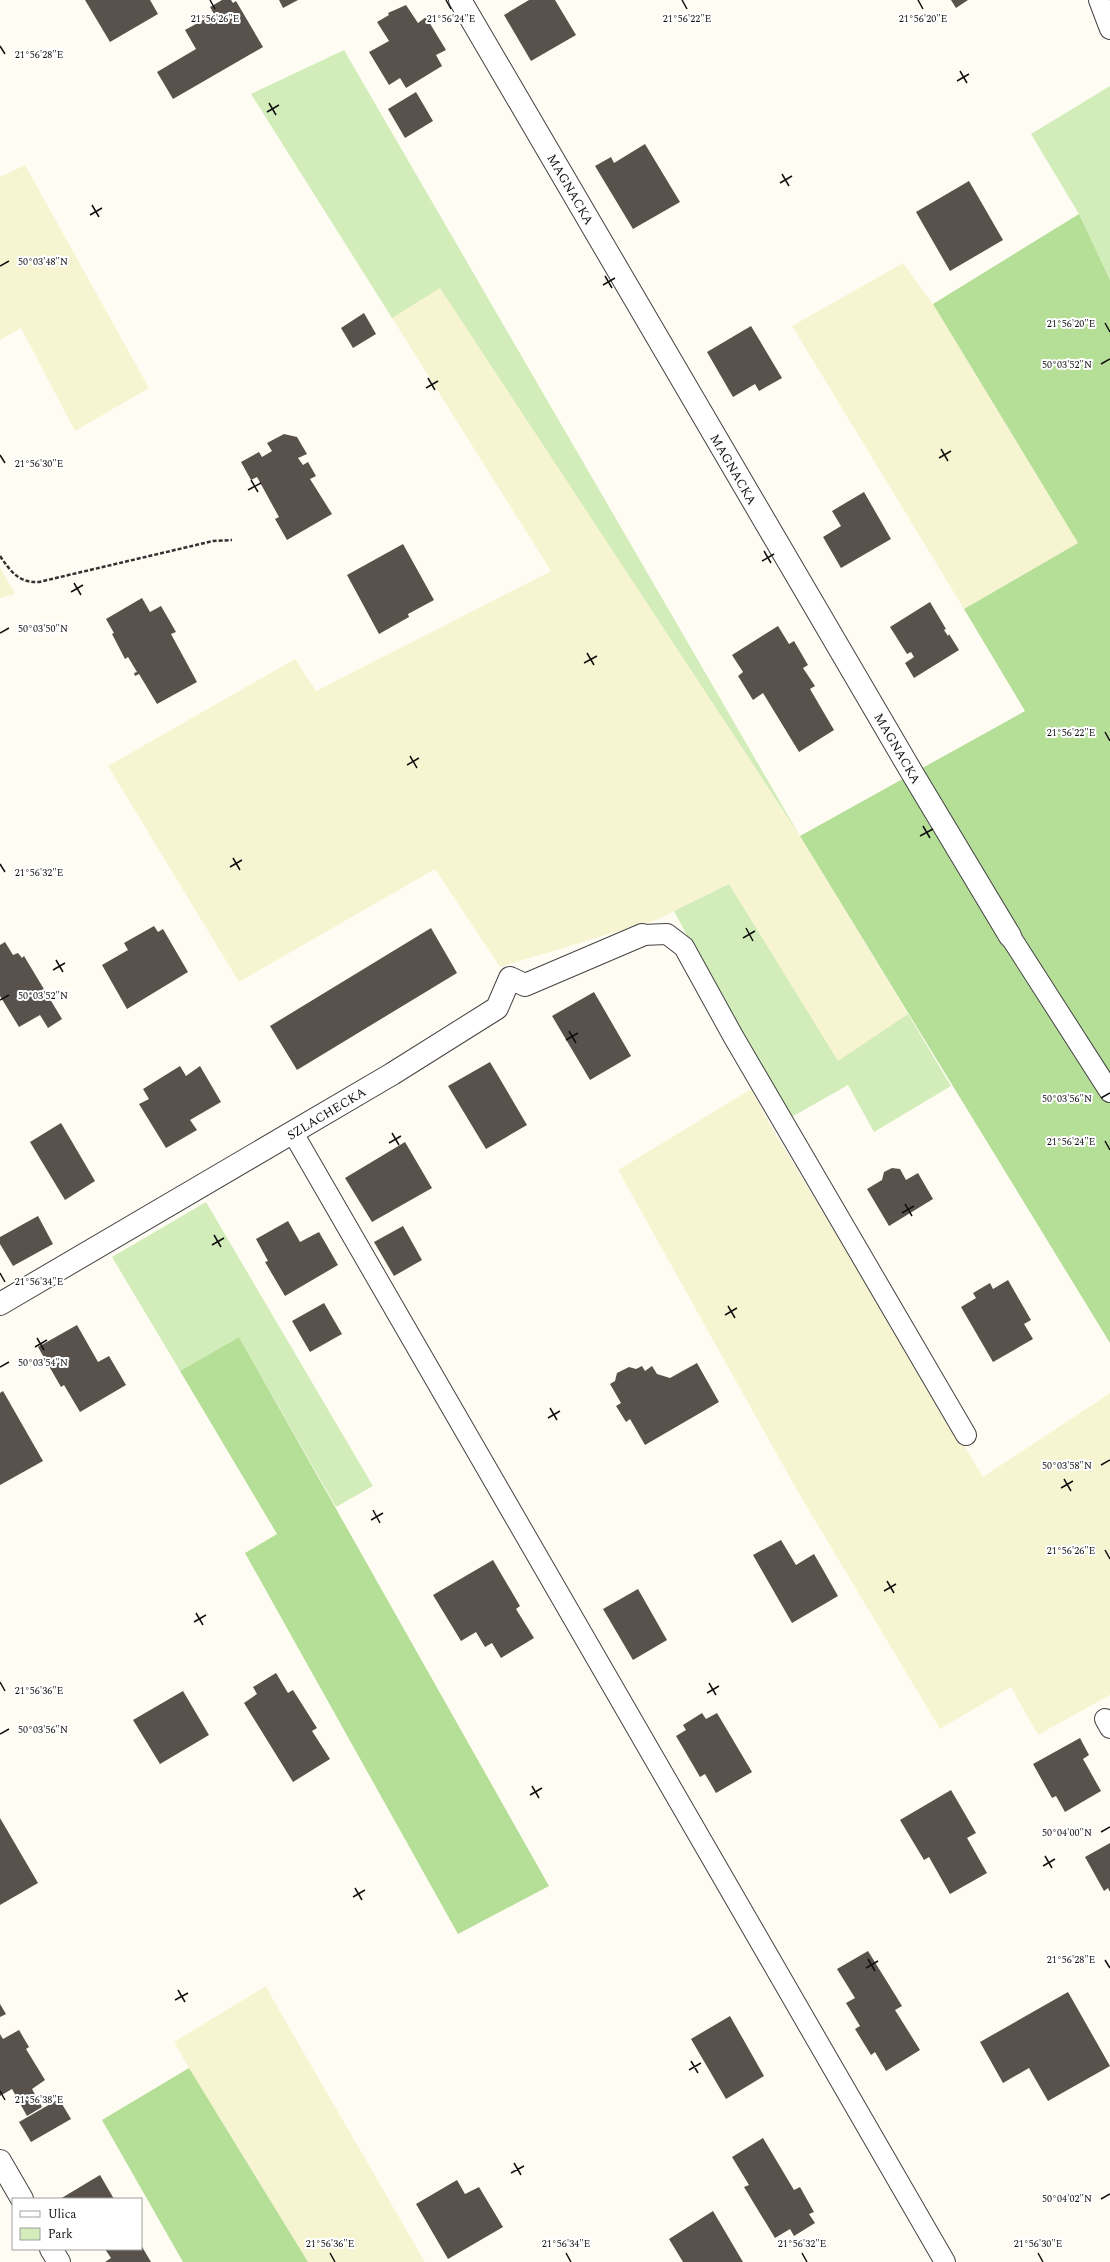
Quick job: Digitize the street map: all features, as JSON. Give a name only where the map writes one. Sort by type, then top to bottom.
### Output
[{"type":"street","name":"MAGNACKA","points":[[460,0],[911,771],[1010,936]]},
{"type":"street","name":"SZLACHECKA","points":[[0,1304],[293,1133],[392,1074],[497,1008],[510,978],[526,985],[642,935]]},
{"type":"street","points":[[0,2161],[21,2198]]},
{"type":"street","points":[[52,2250],[59,2262]]},
{"type":"lane","points":[[1099,0],[1110,29]]},
{"type":"lane","points":[[642,935],[667,934],[684,947],[733,1036],[966,1436]]},
{"type":"lane","points":[[1010,936],[1110,1092]]},
{"type":"lane","points":[[293,1133],[945,2262]]},
{"type":"path","points":[[0,556],[8,567],[27,583],[40,582],[214,541],[232,540]]},
{"type":"shaded area","points":[[25,165],[149,388],[75,431],[21,328],[0,340],[0,177]]},
{"type":"shaded area","points":[[903,263],[933,304],[1078,543],[964,609],[792,326]]},
{"type":"shaded area","points":[[440,287],[800,836],[908,1014],[838,1062],[729,884],[659,919],[500,967],[435,869],[239,982],[108,766],[295,659],[316,691],[551,571],[392,318]]},
{"type":"shaded area","points":[[0,567],[15,594],[0,598]]},
{"type":"shaded area","points":[[751,1089],[772,1128],[983,1477],[1110,1393],[1110,1695],[1038,1735],[1011,1687],[940,1729],[798,1492],[618,1170]]},
{"type":"shaded area","points":[[266,1986],[425,2262],[308,2262],[174,2042]]},
{"type":"green space","points":[[344,50],[800,836],[440,288],[392,318],[251,94]]},
{"type":"green space","points":[[1110,86],[1110,280],[1079,214],[1031,134]]},
{"type":"green space","points":[[1079,214],[1110,280],[1110,1343],[800,836],[1025,711],[964,609],[1078,543],[933,304]]},
{"type":"green space","points":[[729,884],[838,1061],[908,1014],[951,1086],[874,1132],[848,1085],[788,1119],[739,1034],[674,911]]},
{"type":"green space","points":[[206,1202],[373,1486],[336,1507],[239,1337],[180,1371],[112,1257]]},
{"type":"green space","points":[[239,1337],[549,1886],[458,1934],[245,1553],[277,1534],[180,1371]]},
{"type":"green space","points":[[189,2068],[308,2262],[183,2262],[102,2120]]},
{"type":"building","points":[[85,0],[150,0],[158,14],[110,42]]},
{"type":"building","points":[[222,0],[231,0],[233,3],[236,1],[263,47],[173,99],[157,72],[196,49],[185,30],[214,14],[210,7]]},
{"type":"building","points":[[279,0],[298,0],[283,8]]},
{"type":"building","points":[[529,0],[555,0],[576,35],[531,61],[504,15]]},
{"type":"building","points":[[951,0],[968,0],[956,8]]},
{"type":"building","points":[[406,5],[418,23],[426,17],[446,50],[436,55],[442,66],[406,88],[400,78],[389,85],[369,52],[389,41],[377,22],[389,15],[388,13]]},
{"type":"building","points":[[416,92],[433,121],[405,138],[388,109]]},
{"type":"building","points":[[645,144],[680,202],[633,229],[595,166],[611,157],[614,163]]},
{"type":"building","points":[[969,181],[1003,240],[950,271],[916,212]]},
{"type":"building","points":[[364,313],[376,334],[353,348],[341,328]]},
{"type":"building","points":[[751,326],[782,378],[759,391],[755,384],[733,397],[707,352]]},
{"type":"building","points":[[284,434],[297,437],[307,454],[298,458],[303,465],[308,462],[316,476],[310,479],[332,514],[287,540],[275,519],[279,517],[257,477],[251,480],[241,462],[259,452],[262,457],[272,451],[267,443]]},
{"type":"building","points":[[864,492],[891,539],[841,568],[823,537],[841,526],[832,511]]},
{"type":"building","points":[[403,544],[434,600],[408,614],[409,617],[379,634],[347,575]]},
{"type":"building","points":[[142,598],[150,612],[161,606],[176,632],[171,634],[197,682],[157,704],[139,674],[135,676],[134,673],[137,672],[128,657],[125,659],[112,634],[114,633],[106,619]]},
{"type":"building","points":[[930,602],[946,629],[944,630],[948,636],[949,634],[959,650],[914,678],[905,663],[914,657],[911,652],[907,654],[890,627]]},
{"type":"building","points":[[778,626],[789,644],[794,641],[808,665],[803,668],[815,686],[810,689],[834,730],[799,752],[763,693],[753,700],[738,676],[743,672],[732,655]]},
{"type":"building","points":[[154,926],[158,932],[163,929],[188,972],[127,1009],[102,965],[128,950],[124,943]]},
{"type":"building","points":[[431,928],[457,973],[297,1070],[270,1026]]},
{"type":"building","points":[[5,942],[13,955],[18,953],[22,958],[24,956],[62,1019],[48,1028],[40,1015],[19,1027],[0,996],[0,945]]},
{"type":"building","points":[[594,992],[631,1056],[590,1080],[552,1016]]},
{"type":"building","points":[[490,1062],[527,1125],[486,1149],[448,1086]]},
{"type":"building","points":[[180,1066],[186,1076],[200,1066],[221,1102],[190,1120],[197,1130],[166,1148],[139,1104],[149,1099],[143,1089]]},
{"type":"building","points":[[61,1123],[95,1181],[65,1200],[30,1142]]},
{"type":"building","points":[[405,1142],[432,1188],[372,1222],[345,1178]]},
{"type":"building","points":[[892,1168],[900,1169],[906,1180],[918,1173],[933,1199],[889,1226],[867,1189],[882,1180],[884,1172]]},
{"type":"building","points":[[38,1216],[53,1244],[13,1266],[0,1244],[0,1237]]},
{"type":"building","points":[[288,1221],[300,1242],[319,1232],[338,1265],[285,1296],[265,1262],[268,1261],[256,1239]]},
{"type":"building","points":[[403,1226],[422,1260],[394,1276],[374,1242]]},
{"type":"building","points":[[1008,1280],[1031,1320],[1024,1324],[1033,1339],[993,1362],[961,1307],[976,1298],[973,1293],[990,1283],[993,1289]]},
{"type":"building","points":[[324,1303],[342,1334],[310,1352],[292,1321]]},
{"type":"building","points":[[77,1325],[98,1362],[109,1356],[126,1385],[80,1412],[64,1385],[61,1387],[38,1347]]},
{"type":"building","points":[[697,1363],[719,1402],[645,1445],[630,1419],[626,1422],[616,1406],[621,1403],[610,1384],[615,1381],[617,1373],[629,1367],[636,1369],[642,1366],[645,1371],[652,1366],[657,1374],[670,1378]]},
{"type":"building","points":[[3,1391],[43,1461],[0,1485],[0,1393]]},
{"type":"building","points":[[781,1540],[796,1565],[814,1554],[838,1596],[792,1623],[753,1555]]},
{"type":"building","points":[[493,1560],[520,1606],[516,1609],[534,1638],[501,1658],[492,1643],[485,1647],[476,1632],[461,1641],[433,1595]]},
{"type":"building","points":[[638,1589],[667,1640],[633,1660],[603,1609]]},
{"type":"building","points":[[276,1673],[288,1693],[293,1690],[317,1728],[312,1731],[330,1759],[293,1782],[244,1703],[257,1694],[253,1687]]},
{"type":"building","points":[[183,1691],[209,1735],[160,1764],[133,1720]]},
{"type":"building","points":[[702,1713],[706,1719],[717,1713],[752,1772],[716,1793],[705,1774],[700,1777],[676,1736],[686,1730],[683,1725]]},
{"type":"building","points":[[1080,1738],[1089,1755],[1083,1759],[1101,1791],[1065,1812],[1056,1796],[1052,1798],[1033,1764]]},
{"type":"building","points":[[951,1790],[976,1833],[967,1838],[987,1873],[950,1894],[929,1857],[924,1860],[900,1820]]},
{"type":"building","points":[[0,1818],[38,1883],[0,1905]]},
{"type":"building","points":[[1110,1843],[1110,1892],[1108,1888],[1104,1891],[1085,1857]]},
{"type":"building","points":[[868,1951],[902,2006],[895,2010],[920,2050],[886,2071],[875,2052],[871,2055],[855,2029],[860,2026],[846,2003],[855,1998],[837,1969]]},
{"type":"building","points":[[1068,1992],[1110,2066],[1048,2101],[1029,2068],[1003,2083],[980,2042]]},
{"type":"building","points":[[0,2004],[6,2014],[0,2017]]},
{"type":"building","points":[[730,2016],[764,2076],[726,2099],[691,2039]]},
{"type":"building","points":[[19,2030],[29,2047],[26,2049],[45,2080],[32,2089],[42,2107],[27,2116],[12,2089],[0,2096],[0,2034],[3,2039]]},
{"type":"building","points":[[59,2099],[71,2119],[31,2142],[19,2122]]},
{"type":"building","points":[[763,2138],[794,2190],[800,2187],[814,2212],[809,2214],[815,2223],[794,2236],[790,2229],[775,2238],[744,2187],[749,2185],[732,2157]]},
{"type":"building","points":[[100,2175],[113,2198],[62,2198]]},
{"type":"building","points":[[457,2180],[465,2194],[479,2187],[503,2227],[448,2259],[416,2204]]},
{"type":"building","points":[[713,2211],[743,2262],[683,2262],[669,2239]]},
{"type":"building","points":[[142,2247],[151,2262],[105,2262],[111,2258],[106,2250],[142,2250]]}]
